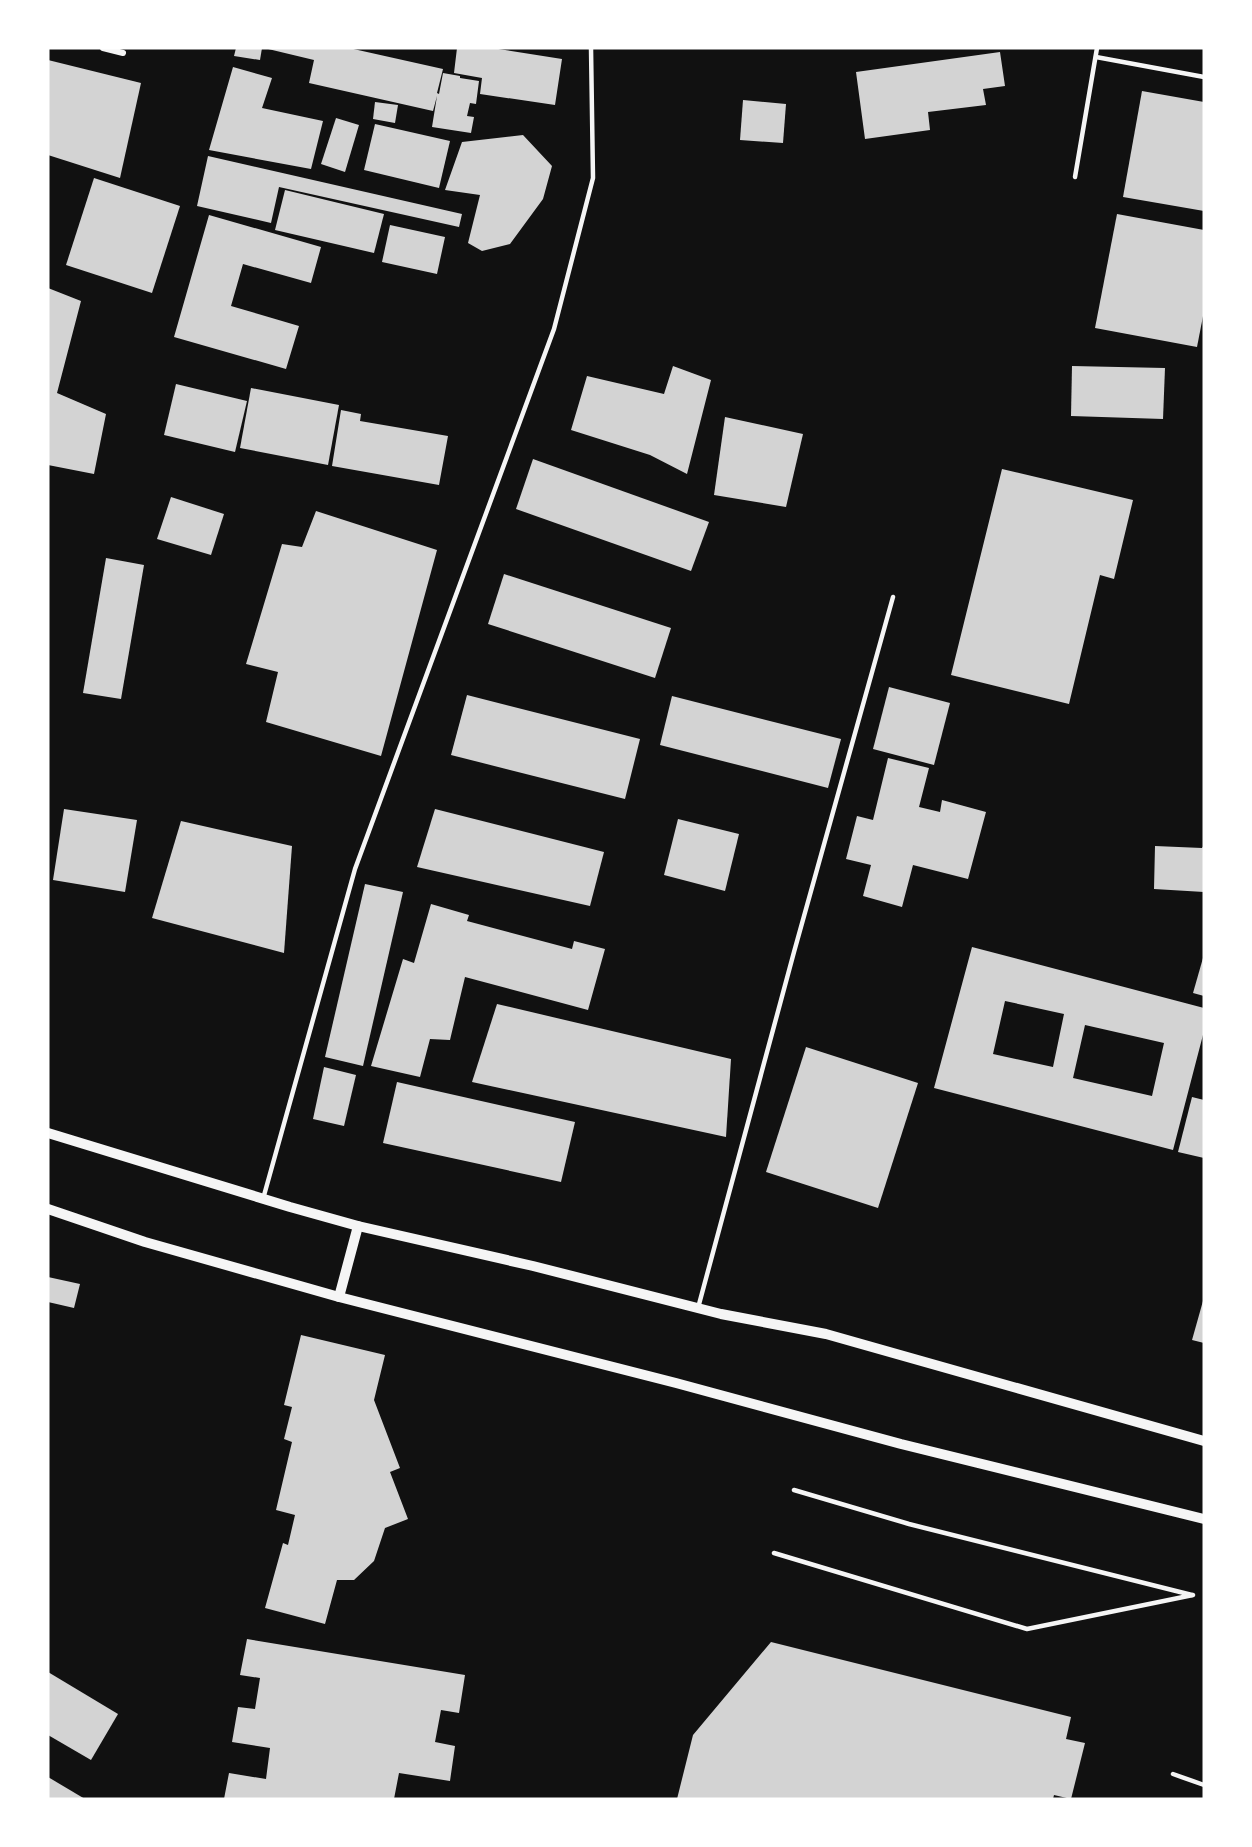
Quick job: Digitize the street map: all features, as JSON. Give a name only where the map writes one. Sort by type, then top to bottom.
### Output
[{"type":"street","points":[[103,48],[123,53]]},
{"type":"street","points":[[48,1133],[357,1226],[533,1266],[698,1308],[826,1334],[1204,1441]]},
{"type":"street","points":[[48,1209],[145,1242],[339,1298],[676,1383],[901,1444],[1204,1519]]},
{"type":"street","points":[[339,1298],[357,1226]]},
{"type":"lane","points":[[263,1199],[355,869],[554,329],[593,178],[591,48]]},
{"type":"lane","points":[[1076,177],[1097,48]]},
{"type":"lane","points":[[1096,57],[1204,77]]},
{"type":"lane","points":[[698,1308],[893,597]]},
{"type":"lane","points":[[774,1553],[1027,1629],[1193,1595],[909,1524],[794,1490]]},
{"type":"lane","points":[[1173,1774],[1204,1785]]},
{"type":"building","points":[[236,48],[262,48],[260,60],[234,56]]},
{"type":"building","points":[[264,48],[349,48],[443,69],[437,93],[439,94],[443,73],[479,81],[476,104],[470,103],[467,116],[474,117],[471,133],[432,127],[437,96],[433,111],[309,83],[314,60]]},
{"type":"building","points":[[457,48],[492,48],[562,59],[555,105],[480,94],[482,78],[454,73]]},
{"type":"building","points":[[1000,52],[1005,86],[983,89],[986,105],[928,112],[930,130],[865,139],[856,72]]},
{"type":"building","points":[[48,60],[141,83],[120,178],[48,155]]},
{"type":"building","points":[[233,67],[272,78],[262,108],[323,121],[311,169],[209,150]]},
{"type":"building","points":[[1142,91],[1204,102],[1204,211],[1123,197]]},
{"type":"building","points":[[743,100],[786,104],[783,143],[740,140]]},
{"type":"building","points":[[375,102],[398,105],[395,123],[373,119]]},
{"type":"building","points":[[336,118],[359,125],[345,172],[321,164]]},
{"type":"building","points":[[375,124],[450,141],[439,188],[364,170]]},
{"type":"building","points":[[523,135],[552,166],[543,199],[510,244],[482,251],[468,243],[480,195],[445,190],[462,142]]},
{"type":"building","points":[[208,156],[462,214],[459,227],[279,187],[271,223],[197,206]]},
{"type":"building","points":[[94,178],[180,206],[152,293],[66,265]]},
{"type":"building","points":[[285,190],[384,214],[374,253],[275,230]]},
{"type":"building","points":[[1117,214],[1204,230],[1204,311],[1197,347],[1095,328]]},
{"type":"building","points":[[209,215],[321,247],[311,283],[243,264],[231,306],[299,326],[286,369],[174,337]]},
{"type":"building","points":[[390,225],[445,237],[437,274],[382,262]]},
{"type":"building","points":[[48,288],[81,301],[57,393],[106,414],[94,474],[48,465]]},
{"type":"building","points":[[673,366],[711,380],[687,474],[650,455],[571,430],[587,376],[664,394]]},
{"type":"building","points":[[1072,366],[1165,368],[1163,419],[1071,416]]},
{"type":"building","points":[[176,384],[247,401],[235,452],[164,435]]},
{"type":"building","points":[[251,388],[339,405],[328,465],[240,448]]},
{"type":"building","points":[[341,410],[361,414],[360,421],[448,436],[439,485],[332,466]]},
{"type":"building","points":[[725,417],[803,434],[786,507],[714,495]]},
{"type":"building","points":[[533,459],[709,522],[691,571],[516,509]]},
{"type":"building","points":[[1002,469],[1133,500],[1114,579],[1100,575],[1069,704],[951,675]]},
{"type":"building","points":[[171,497],[224,514],[211,555],[157,539]]},
{"type":"building","points":[[316,511],[437,550],[381,756],[266,722],[278,672],[246,664],[282,544],[302,547]]},
{"type":"building","points":[[106,558],[144,565],[121,699],[83,693]]},
{"type":"building","points":[[504,574],[671,628],[655,678],[488,624]]},
{"type":"building","points":[[889,687],[950,703],[934,765],[873,749]]},
{"type":"building","points":[[467,695],[640,739],[625,799],[451,755]]},
{"type":"building","points":[[672,696],[841,739],[828,788],[660,745]]},
{"type":"building","points":[[888,758],[929,768],[919,807],[940,812],[942,800],[986,812],[968,879],[913,865],[902,907],[863,896],[871,865],[846,859],[857,816],[873,820]]},
{"type":"building","points":[[64,809],[137,820],[125,892],[53,880]]},
{"type":"building","points":[[435,809],[604,852],[590,906],[417,867]]},
{"type":"building","points":[[678,819],[739,834],[725,891],[664,875]]},
{"type":"building","points":[[181,821],[292,846],[284,953],[152,918]]},
{"type":"building","points":[[1204,845],[1204,892],[1154,889],[1155,846],[1202,848]]},
{"type":"building","points":[[365,884],[403,892],[363,1066],[325,1057]]},
{"type":"building","points":[[431,904],[469,915],[467,921],[572,949],[574,941],[605,949],[588,1010],[465,977],[450,1040],[430,1039],[420,1077],[371,1066],[403,959],[414,963]]},
{"type":"building","points":[[972,947],[1204,1008],[1204,1031],[1173,1150],[934,1088]],"holes":[[[1005,1001],[1064,1014],[1053,1067],[993,1054]],[[1085,1025],[1164,1043],[1152,1096],[1073,1078]]]},
{"type":"building","points":[[1204,958],[1204,996],[1193,993]]},
{"type":"building","points":[[497,1004],[731,1059],[726,1137],[472,1082]]},
{"type":"building","points":[[806,1047],[918,1083],[878,1208],[766,1172]]},
{"type":"building","points":[[324,1067],[356,1075],[344,1126],[313,1119]]},
{"type":"building","points":[[397,1082],[575,1122],[561,1182],[383,1143]]},
{"type":"building","points":[[1192,1097],[1204,1100],[1204,1158],[1178,1152]]},
{"type":"building","points":[[48,1277],[80,1284],[74,1308],[48,1302]]},
{"type":"building","points":[[1204,1301],[1204,1343],[1192,1340]]},
{"type":"building","points":[[301,1335],[385,1355],[374,1400],[400,1468],[390,1472],[408,1519],[385,1528],[374,1561],[354,1580],[337,1580],[325,1624],[265,1608],[283,1543],[288,1545],[295,1515],[276,1510],[292,1442],[284,1439],[292,1407],[284,1405]]},
{"type":"building","points":[[247,1639],[465,1675],[459,1713],[441,1710],[435,1742],[455,1746],[450,1781],[399,1773],[394,1799],[224,1799],[229,1773],[266,1779],[270,1748],[232,1742],[238,1707],[255,1709],[260,1678],[240,1675]]},
{"type":"building","points":[[771,1642],[1071,1717],[1066,1739],[1085,1743],[1071,1799],[1054,1795],[1053,1799],[677,1799],[693,1735]]},
{"type":"building","points":[[48,1672],[118,1714],[91,1760],[48,1735]]},
{"type":"building","points":[[48,1777],[85,1799],[48,1799]]}]
